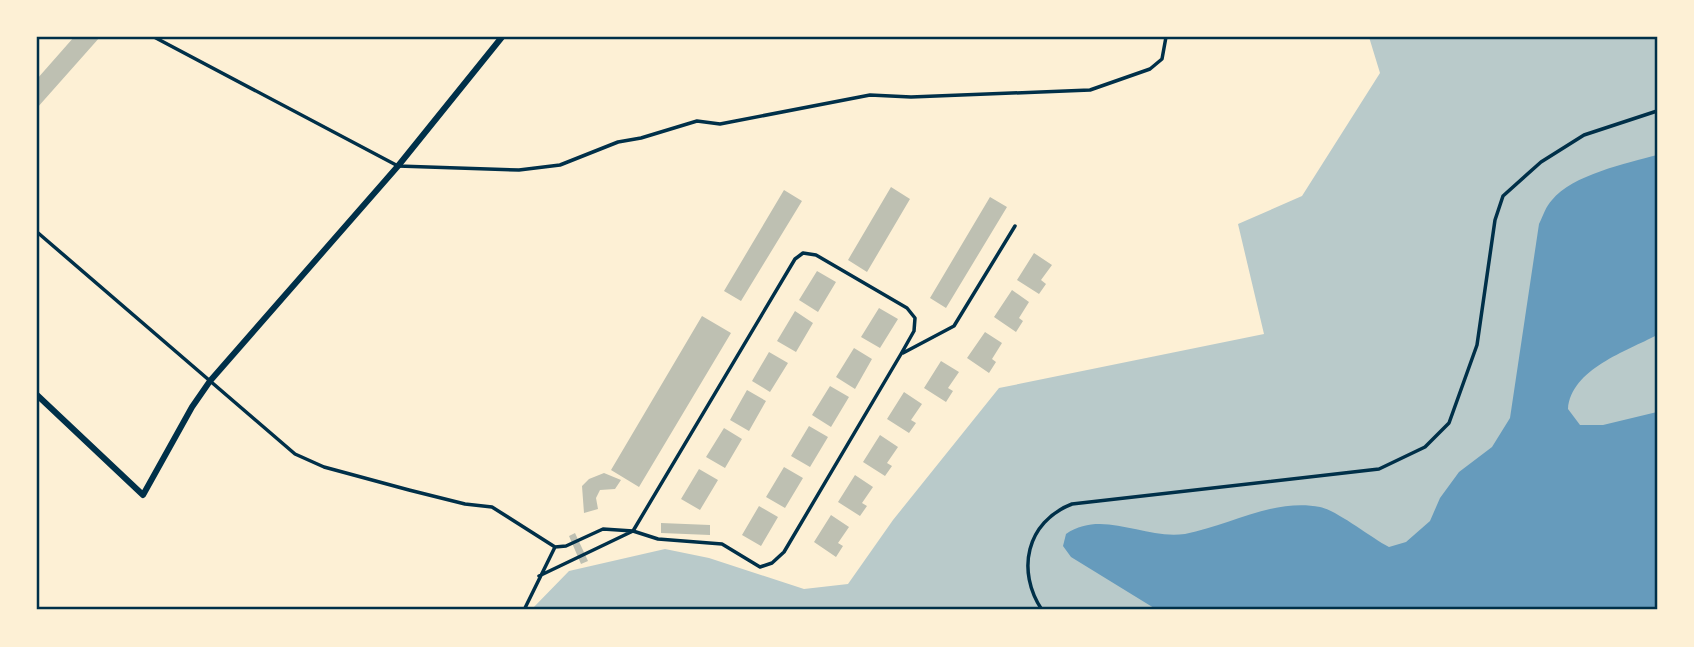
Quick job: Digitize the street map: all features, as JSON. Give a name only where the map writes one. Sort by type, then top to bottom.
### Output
[{"type":"street","points":[[37,395],[143,495],[192,407],[210,381],[398,166],[502,37]]},
{"type":"lane","points":[[154,37],[398,166],[519,170],[560,165],[618,142],[641,138],[696,121],[720,124],[870,95],[911,97],[1090,90],[1150,69],[1161,59],[1166,37]]},
{"type":"lane","points":[[1042,610],[1031,592],[1027,559],[1037,529],[1061,508],[1072,504],[1379,469],[1426,447],[1449,423],[1477,345],[1495,220],[1503,196],[1541,162],[1584,135],[1657,111]]},
{"type":"lane","points":[[901,354],[954,326],[1015,226]]},
{"type":"lane","points":[[37,232],[295,454],[324,467],[409,490],[465,504],[492,507],[555,547],[566,546],[603,529],[632,531],[658,539],[722,544],[760,567],[772,563],[784,552],[901,354],[914,331],[915,318],[907,307],[816,256],[803,253],[795,259],[632,531],[539,576]]},
{"type":"lane","points":[[524,610],[555,547]]},
{"type":"path","points":[[605,610],[620,610]]},
{"type":"shaded area","points":[[1369,37],[1657,37],[1657,610],[531,610],[569,571],[665,549],[709,558],[804,589],[848,584],[893,520],[999,388],[1264,334],[1238,224],[1302,196],[1380,73]]},
{"type":"water","points":[[1657,155],[1657,335],[1616,355],[1590,372],[1571,395],[1568,409],[1580,425],[1603,425],[1657,412],[1657,610],[1167,610],[1154,608],[1071,557],[1063,546],[1066,534],[1094,524],[1170,535],[1185,534],[1268,509],[1303,505],[1327,509],[1389,547],[1406,542],[1430,521],[1440,498],[1459,472],[1492,447],[1510,418],[1539,224],[1548,205],[1561,191],[1586,177]]},
{"type":"building","points":[[74,37],[100,37],[37,108],[37,79]]},
{"type":"building","points":[[891,187],[910,199],[867,272],[848,260]]},
{"type":"building","points":[[784,190],[802,201],[741,301],[724,291]]},
{"type":"building","points":[[990,197],[1007,207],[946,308],[930,298]]},
{"type":"building","points":[[1034,253],[1052,265],[1041,280],[1046,284],[1039,294],[1017,280]]},
{"type":"building","points":[[817,271],[836,282],[818,312],[799,300]]},
{"type":"building","points":[[1012,290],[1029,302],[1019,318],[1023,321],[1016,332],[994,317]]},
{"type":"building","points":[[879,308],[898,319],[880,348],[861,337]]},
{"type":"building","points":[[795,311],[813,323],[796,352],[777,341]]},
{"type":"building","points":[[702,316],[731,333],[639,487],[611,470]]},
{"type":"building","points":[[985,332],[1002,343],[992,359],[996,362],[989,373],[967,358]]},
{"type":"building","points":[[854,348],[872,359],[855,389],[836,377]]},
{"type":"building","points":[[769,352],[788,363],[770,392],[752,381]]},
{"type":"building","points":[[941,361],[959,372],[948,388],[953,391],[946,402],[924,388]]},
{"type":"building","points":[[830,386],[849,397],[831,427],[812,415]]},
{"type":"building","points":[[747,390],[766,401],[749,431],[730,420]]},
{"type":"building","points":[[904,392],[922,404],[911,420],[916,423],[909,433],[887,419]]},
{"type":"building","points":[[809,426],[828,437],[810,467],[791,456]]},
{"type":"building","points":[[724,428],[742,439],[725,468],[706,457]]},
{"type":"building","points":[[880,435],[898,447],[887,463],[892,466],[885,476],[863,462]]},
{"type":"building","points":[[784,467],[803,478],[785,508],[766,497]]},
{"type":"building","points":[[699,469],[718,480],[700,510],[681,499]]},
{"type":"building","points":[[604,473],[621,480],[615,489],[600,490],[596,498],[598,509],[584,513],[582,486],[589,479]]},
{"type":"building","points":[[855,475],[873,487],[862,503],[867,506],[860,516],[838,502]]},
{"type":"building","points":[[759,506],[778,517],[761,546],[742,535]]},
{"type":"building","points":[[831,515],[849,527],[838,543],[843,546],[836,557],[814,542]]},
{"type":"building","points":[[661,523],[710,525],[710,535],[661,533]]},
{"type":"building","points":[[575,533],[588,561],[581,564],[569,536]]}]
